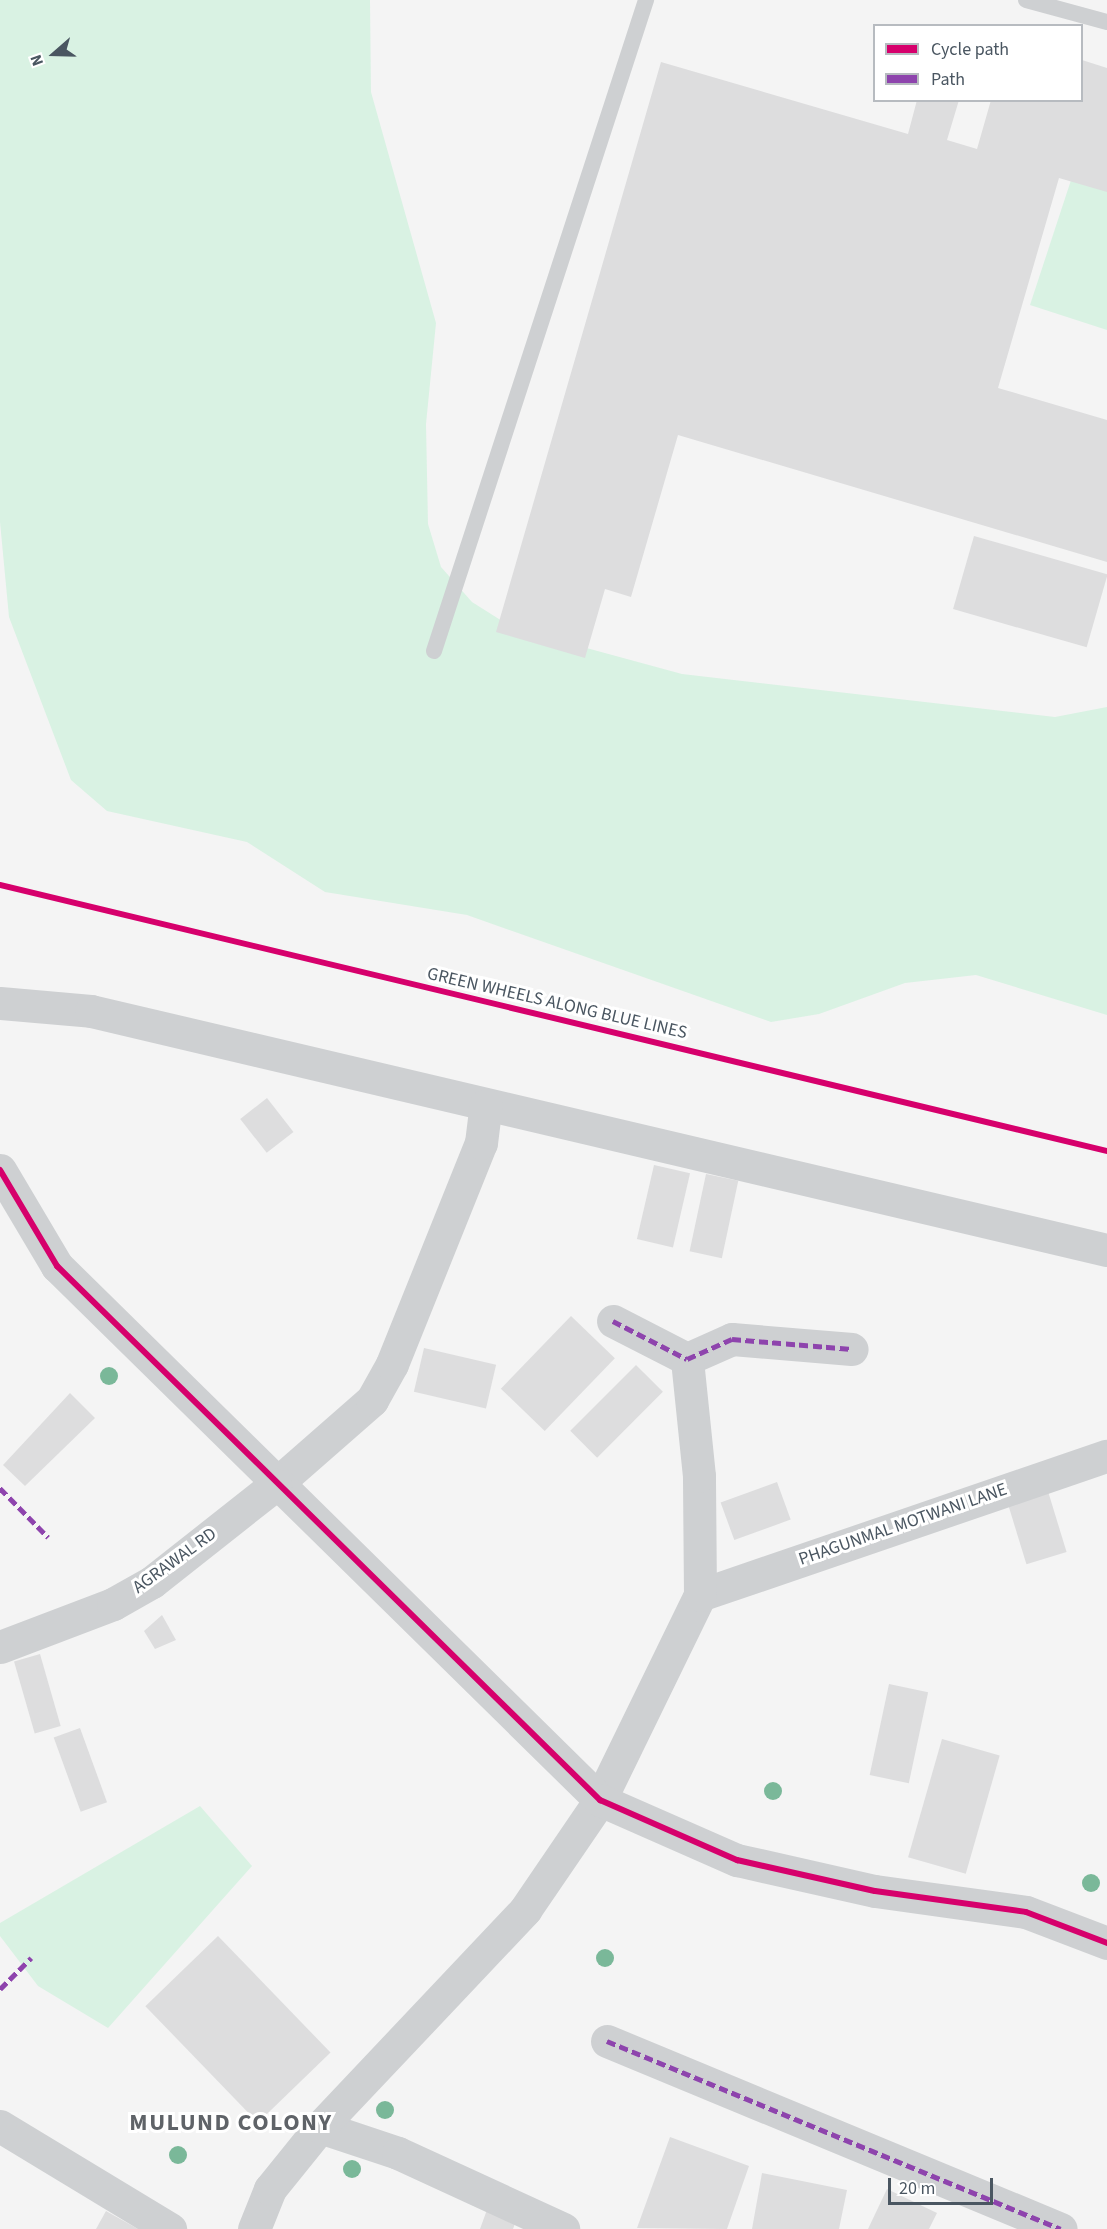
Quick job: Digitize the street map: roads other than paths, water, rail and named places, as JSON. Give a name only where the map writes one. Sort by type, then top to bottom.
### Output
[{"type":"street","points":[[0,1003],[91,1011],[1107,1250]]},
{"type":"street","name":"AGRAWAL RD","points":[[0,1647],[113,1604],[152,1582],[275,1485],[372,1400],[392,1364],[481,1143],[486,1105]]},
{"type":"street","points":[[0,1170],[57,1266],[275,1485],[600,1800],[737,1860],[874,1891],[1026,1912],[1107,1943]]},
{"type":"street","points":[[613,1321],[687,1359]]},
{"type":"street","points":[[687,1359],[732,1339],[852,1349]]},
{"type":"street","points":[[254,2229],[270,2189],[320,2127],[525,1910],[600,1800],[700,1595],[699,1476],[687,1359]]},
{"type":"street","name":"PHAGUNMAL MOTWANI LANE","points":[[700,1595],[1107,1456]]},
{"type":"street","points":[[606,2041],[1061,2229]]},
{"type":"street","points":[[0,2126],[170,2229]]},
{"type":"street","points":[[320,2127],[398,2153],[563,2229]]},
{"type":"lane","points":[[434,651],[646,0]]},
{"type":"lane","points":[[1026,0],[1107,22]]},
{"type":"district","name":"MULUND COLONY","points":[[231,2123]]}]
